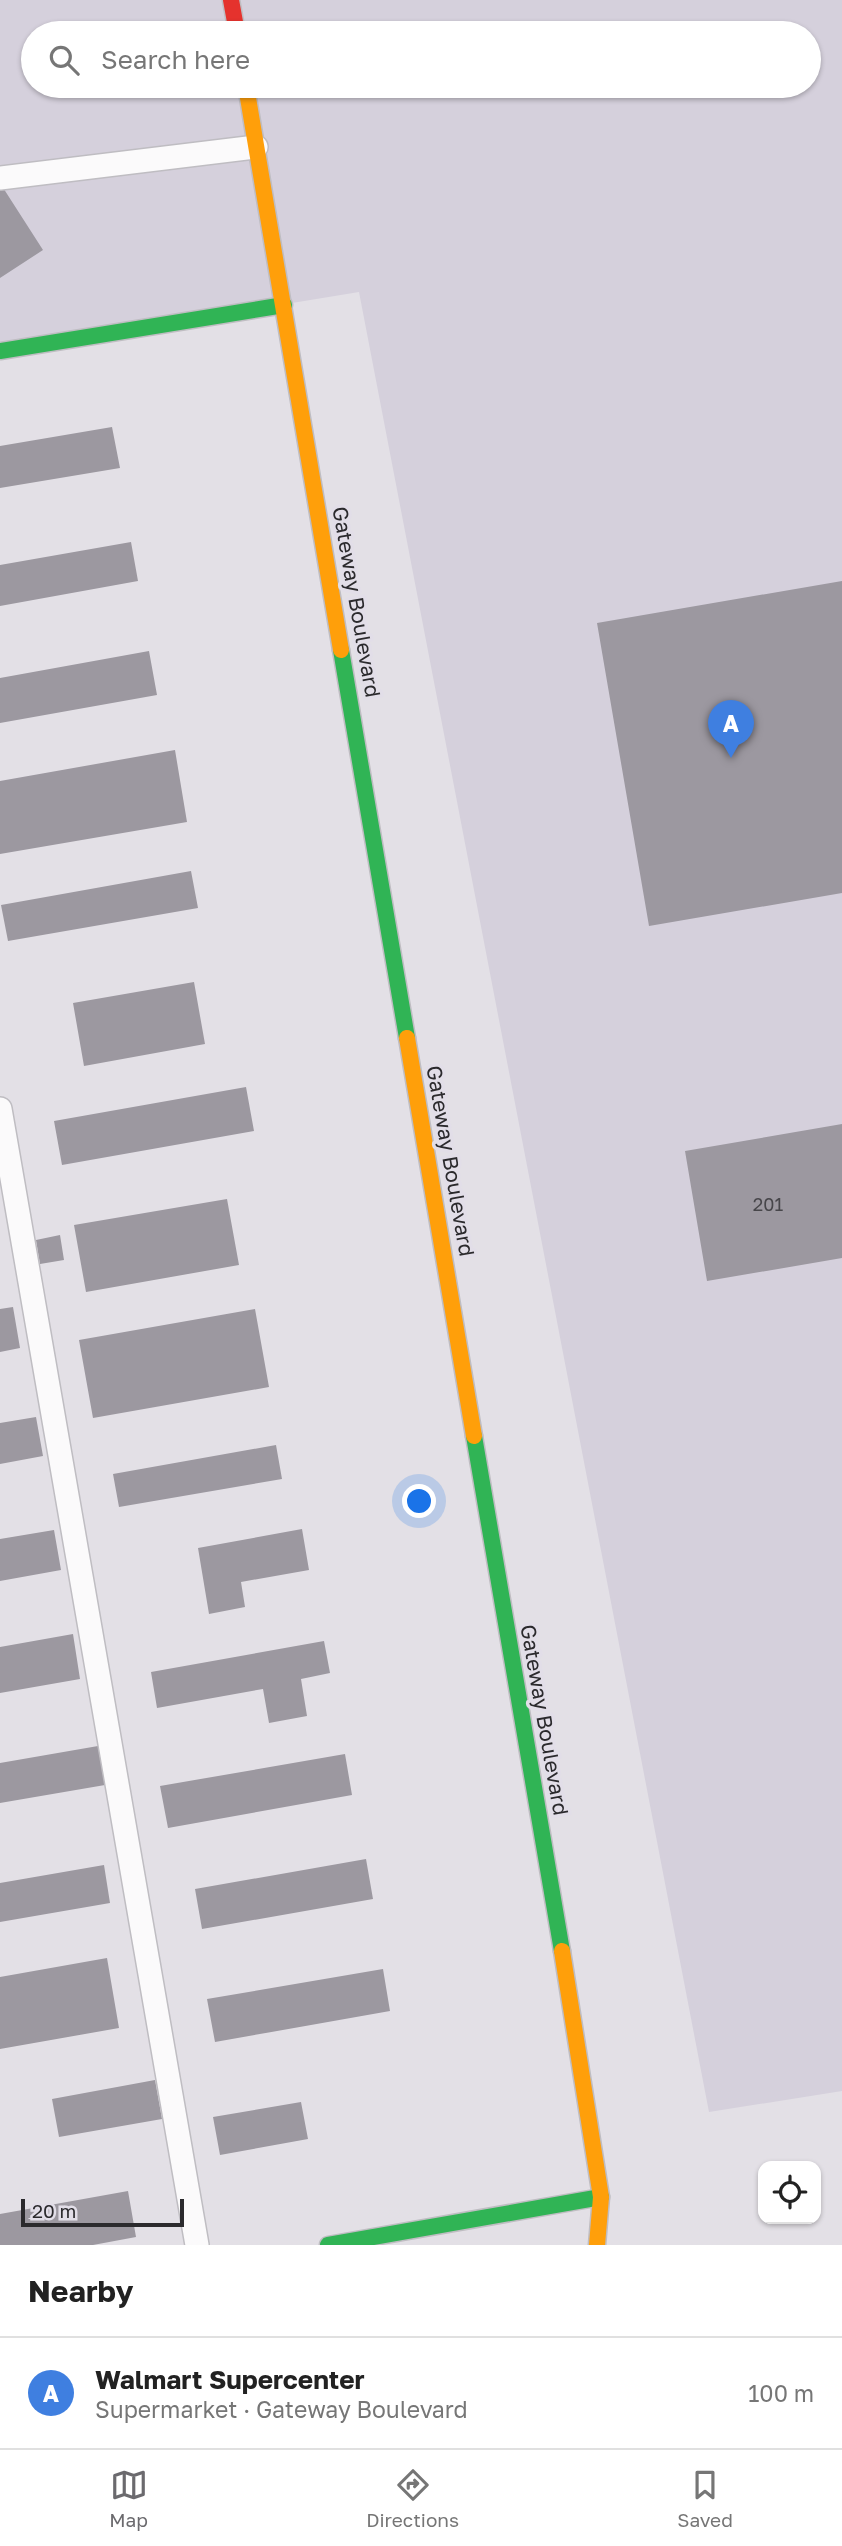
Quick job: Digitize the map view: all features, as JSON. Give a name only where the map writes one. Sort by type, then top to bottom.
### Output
[{"type":"main road","points":[[231,0],[235,21]]},
{"type":"main road","name":"Gateway Boulevard","points":[[248,98],[584,2086],[601,2197],[597,2245]]},
{"type":"main road","points":[[0,351],[284,306]]},
{"type":"main road","points":[[328,2245],[601,2197]]},
{"type":"lane","points":[[0,178],[256,147]]},
{"type":"lane","points":[[0,1109],[197,2245]]},
{"type":"shaded area","points":[[0,0],[842,0],[842,2091],[709,2112],[359,292],[0,351]]},
{"type":"building","points":[[0,183],[43,250],[0,278]]},
{"type":"building","points":[[112,427],[120,468],[0,488],[0,446]]},
{"type":"building","points":[[131,542],[138,581],[0,606],[0,565]]},
{"type":"building","points":[[842,581],[842,893],[649,926],[597,623]]},
{"type":"building","points":[[149,651],[157,695],[0,723],[0,678]]},
{"type":"building","points":[[175,750],[187,822],[0,854],[0,781]]},
{"type":"building","points":[[191,871],[198,908],[8,941],[1,905]]},
{"type":"building","points":[[194,982],[205,1044],[84,1066],[73,1003]]},
{"type":"building","points":[[246,1087],[254,1131],[62,1165],[54,1121]]},
{"type":"building","points":[[842,1124],[842,1258],[707,1281],[685,1151]]},
{"type":"building","points":[[227,1199],[239,1265],[86,1292],[74,1225]]},
{"type":"building","points":[[60,1235],[64,1260],[40,1264],[36,1240]]},
{"type":"building","points":[[13,1307],[20,1348],[0,1352],[0,1309]]},
{"type":"building","points":[[255,1309],[269,1387],[93,1418],[79,1340]]},
{"type":"building","points":[[36,1417],[43,1456],[0,1464],[0,1423]]},
{"type":"building","points":[[276,1445],[282,1479],[119,1507],[113,1474]]},
{"type":"building","points":[[302,1529],[309,1570],[241,1582],[245,1607],[209,1614],[198,1548]]},
{"type":"building","points":[[54,1530],[61,1570],[0,1581],[0,1539]]},
{"type":"building","points":[[73,1634],[80,1679],[0,1693],[0,1647]]},
{"type":"building","points":[[324,1641],[330,1673],[301,1679],[307,1716],[269,1723],[263,1689],[157,1708],[151,1672]]},
{"type":"building","points":[[98,1746],[105,1785],[0,1803],[0,1763]]},
{"type":"building","points":[[345,1754],[352,1795],[168,1828],[160,1786]]},
{"type":"building","points":[[366,1859],[373,1899],[202,1929],[195,1889]]},
{"type":"building","points":[[104,1865],[110,1903],[0,1922],[0,1883]]},
{"type":"building","points":[[107,1958],[119,2028],[0,2049],[0,1977]]},
{"type":"building","points":[[383,1969],[390,2011],[215,2042],[207,1999]]},
{"type":"building","points":[[155,2080],[162,2119],[59,2137],[52,2099]]},
{"type":"building","points":[[301,2102],[308,2139],[220,2155],[213,2117]]},
{"type":"building","points":[[128,2191],[136,2237],[93,2245],[0,2245],[0,2214]]},
{"type":"traffic: fast","points":[[0,351],[284,305]]},
{"type":"traffic: fast","points":[[341,650],[407,1038]]},
{"type":"traffic: fast","points":[[474,1436],[562,1951]]},
{"type":"traffic: fast","points":[[328,2245],[601,2197]]},
{"type":"traffic: slow","points":[[248,98],[341,650]]},
{"type":"traffic: slow","points":[[407,1038],[474,1436]]},
{"type":"traffic: slow","points":[[562,1951],[601,2197],[597,2245]]},
{"type":"traffic: jam","points":[[231,0],[235,21]]},
{"type":"place","name":"Walmart Supercenter","points":[[731,758]]}]
